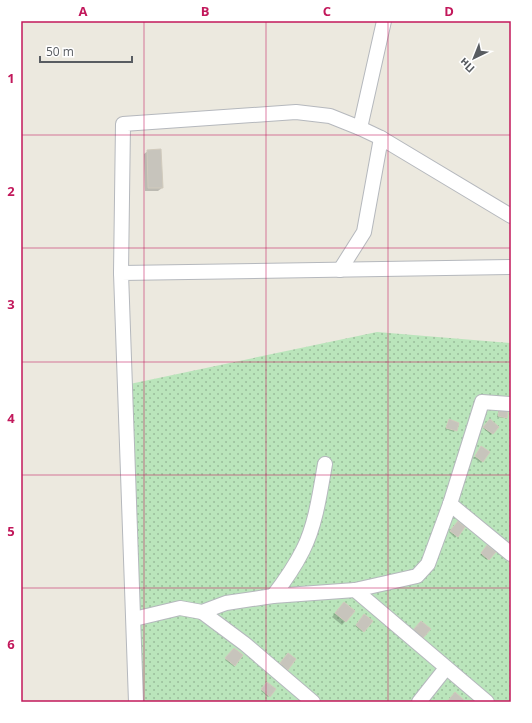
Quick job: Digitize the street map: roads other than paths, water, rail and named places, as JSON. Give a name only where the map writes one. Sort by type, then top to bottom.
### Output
[{"type":"street","points":[[360,128],[384,21]]},
{"type":"street","points":[[136,702],[121,273],[123,124],[296,112],[330,116],[381,138],[511,216]]},
{"type":"street","points":[[340,270],[364,232],[381,138]]},
{"type":"street","points":[[121,273],[511,267]]},
{"type":"street","points":[[202,612],[226,603],[273,596],[355,590],[417,576],[428,564],[450,504],[482,402],[511,404]]},
{"type":"street","points":[[273,596],[287,577],[303,549],[317,506],[325,464]]},
{"type":"street","points":[[450,504],[511,554]]},
{"type":"street","points":[[355,590],[487,702]]},
{"type":"street","points":[[134,619],[180,608],[202,612],[245,644],[313,702]]},
{"type":"street","points":[[419,702],[446,668]]}]
